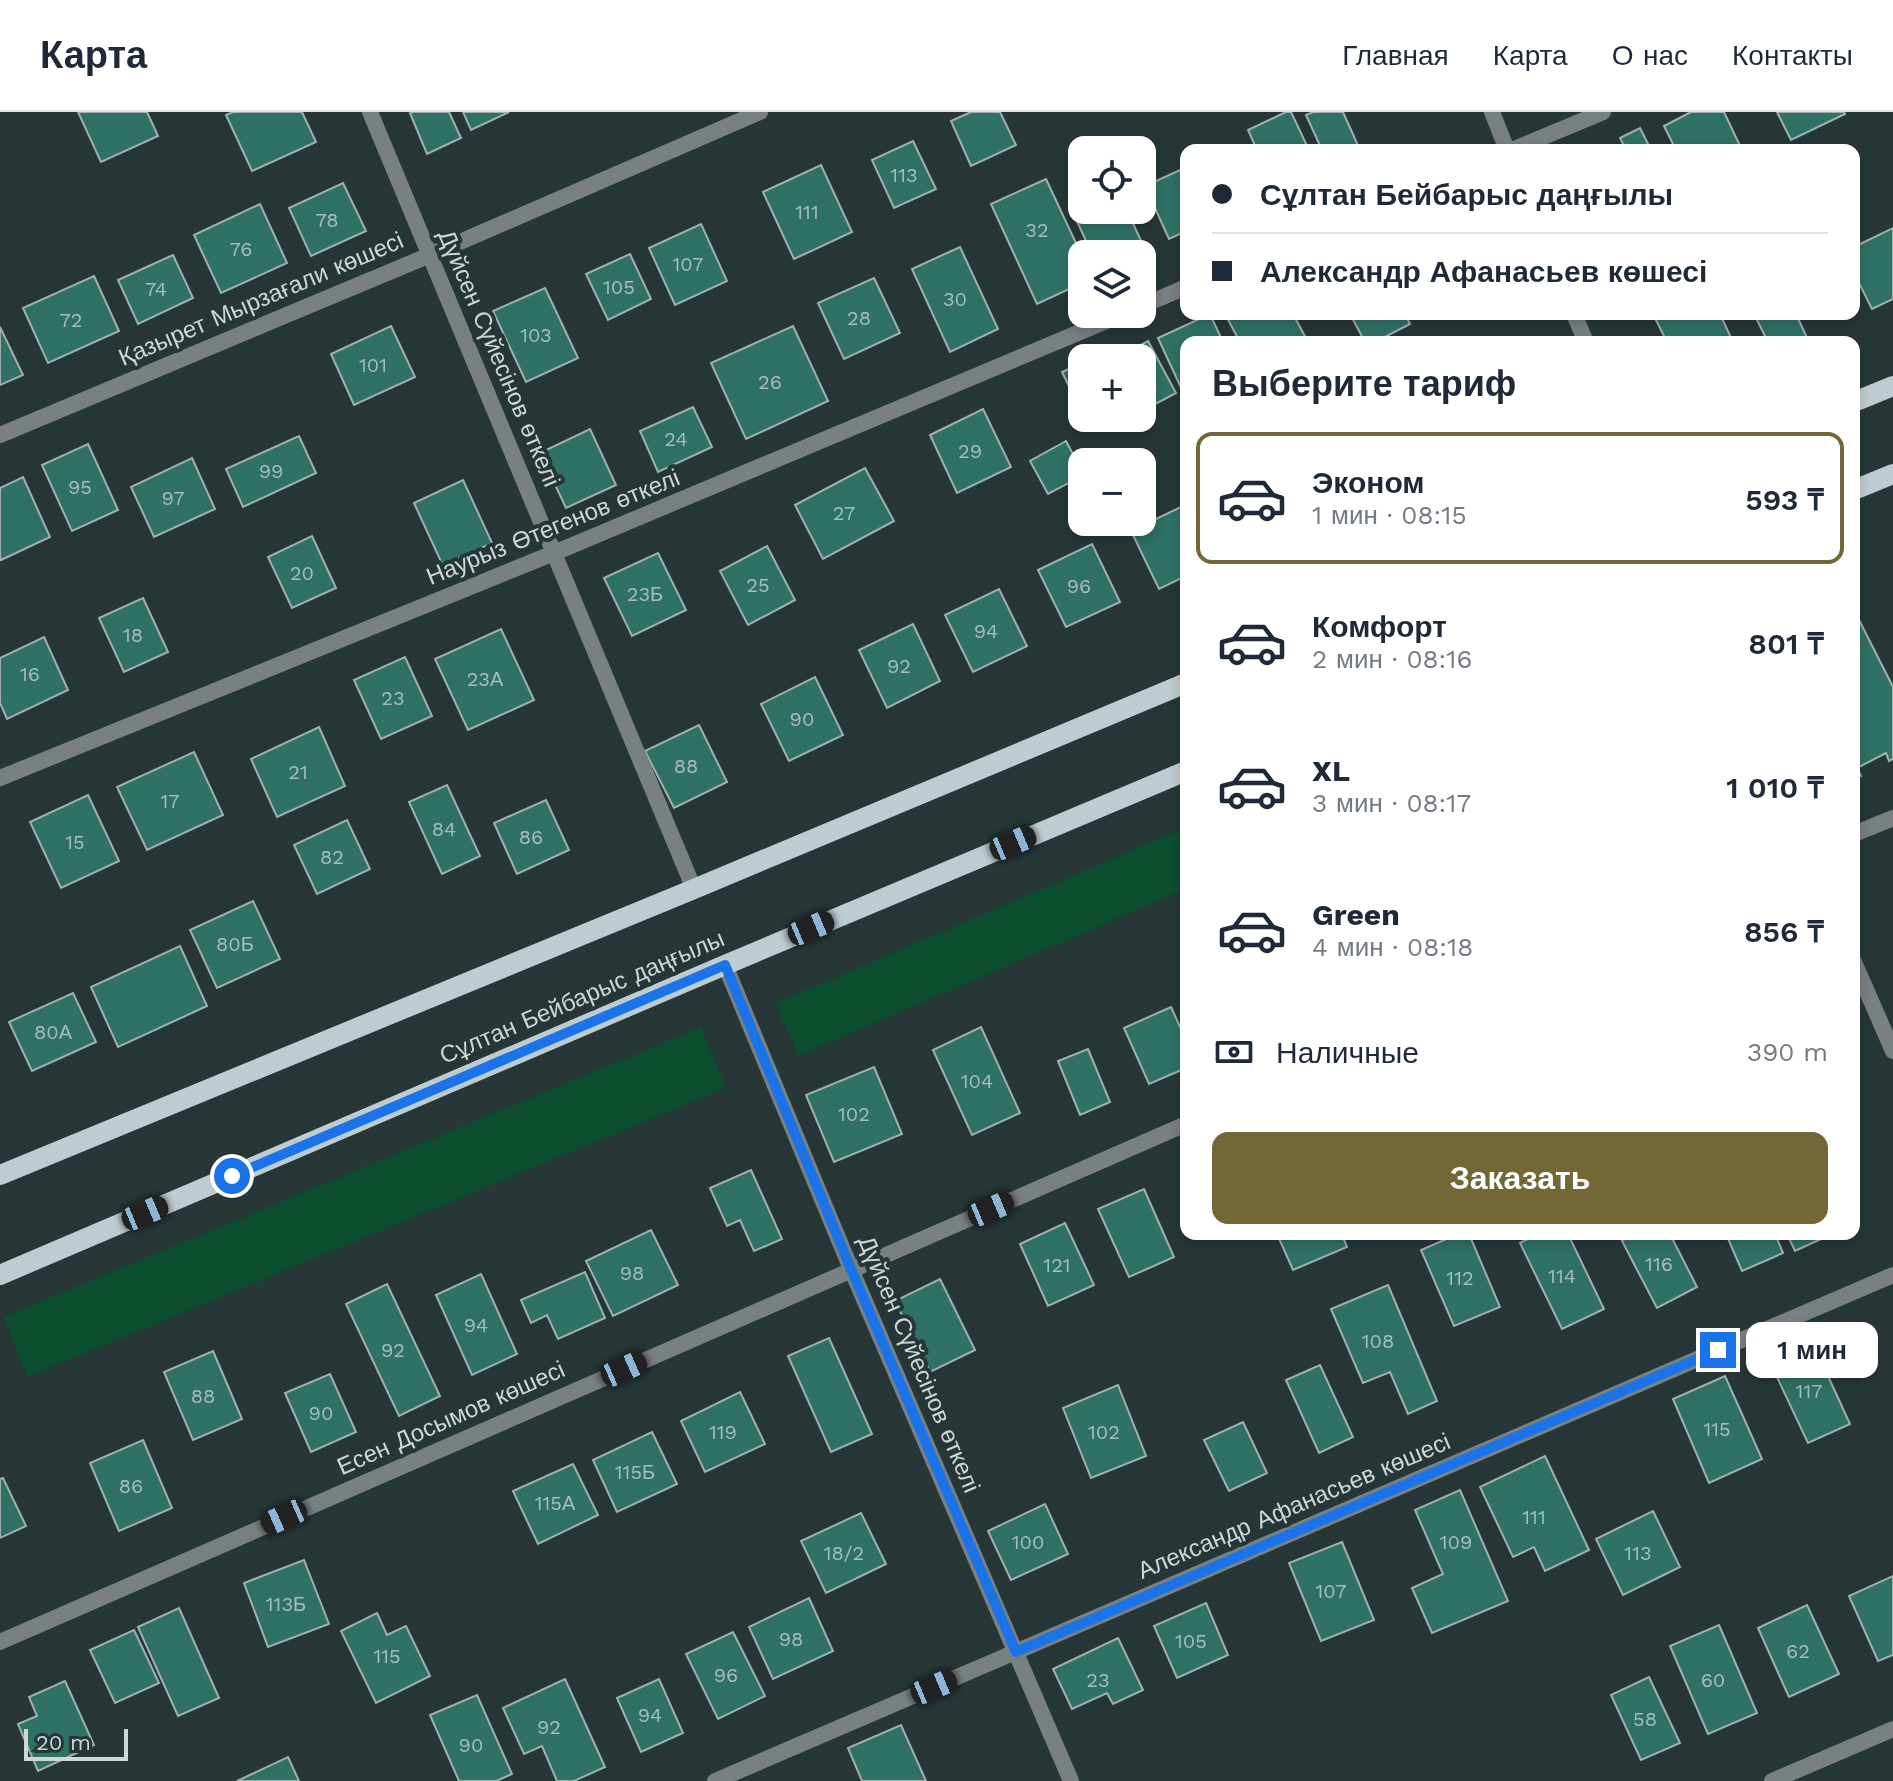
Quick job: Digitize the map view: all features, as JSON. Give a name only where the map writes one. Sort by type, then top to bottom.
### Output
[{"type":"main road","points":[[1860,400],[1893,386]]},
{"type":"main road","points":[[1860,488],[1893,474]]},
{"type":"main road","points":[[0,1175],[1180,686]]},
{"type":"main road","name":"Сұлтан Бейбарыс даңғылы","points":[[0,1275],[1180,774]]},
{"type":"street","name":"Дүйсен Сүйесінов өткелі","points":[[370,112],[694,889]]},
{"type":"street","name":"Қазырет Мырзағали көшесі","points":[[0,435],[430,255],[760,112]]},
{"type":"street","points":[[1492,112],[1507,144]]},
{"type":"street","points":[[1525,144],[1603,112]]},
{"type":"street","points":[[1156,300],[1180,290]]},
{"type":"street","name":"Наурыз Өтегенов өткелі","points":[[0,778],[554,553],[1090,328]]},
{"type":"street","points":[[1860,832],[1893,818]]},
{"type":"street","name":"Дүйсен Сүйесінов өткелі","points":[[725,965],[851,1269],[1071,1781]]},
{"type":"street","points":[[1860,976],[1893,1051]]},
{"type":"street","name":"Есен Досымов көшесі","points":[[0,1642],[1180,1127]]},
{"type":"street","name":"Александр Афанасьев көшесі","points":[[715,1781],[1893,1275]]},
{"type":"street","points":[[1772,1781],[1893,1729]]},
{"type":"green space","points":[[1180,830],[1180,892],[798,1056],[776,1003]]},
{"type":"green space","points":[[701,1027],[726,1088],[28,1377],[3,1317]]},
{"type":"building","points":[[78,112],[147,112],[158,136],[101,162]]},
{"type":"building","points":[[233,112],[302,112],[316,142],[252,171],[226,115]]},
{"type":"building","points":[[449,112],[461,138],[427,154],[410,113]]},
{"type":"building","points":[[463,112],[509,112],[471,130]]},
{"type":"building","points":[[971,112],[1000,112],[1016,145],[971,166],[951,121]]},
{"type":"building","points":[[1291,112],[1306,144],[1254,144],[1248,130]]},
{"type":"building","points":[[1313,112],[1343,112],[1357,144],[1319,144],[1306,115]]},
{"type":"building","points":[[1691,112],[1724,112],[1739,144],[1673,144],[1664,126]]},
{"type":"building","points":[[1777,112],[1844,112],[1845,114],[1791,140]]},
{"type":"building","points":[[1640,128],[1648,144],[1623,144],[1620,138]]},
{"type":"building","points":[[913,141],[936,189],[894,208],[872,160]]},
{"type":"building","points":[[821,165],[852,232],[794,259],[763,192]]},
{"type":"building","points":[[1180,170],[1180,234],[1169,239],[1156,210],[1156,181]]},
{"type":"building","points":[[1046,179],[1075,240],[1068,240],[1068,290],[1037,304],[991,204]]},
{"type":"building","points":[[343,183],[366,231],[311,256],[289,208]]},
{"type":"building","points":[[260,204],[287,263],[221,293],[194,235]]},
{"type":"building","points":[[701,224],[727,281],[675,305],[649,248]]},
{"type":"building","points":[[1078,224],[1133,224],[1141,240],[1086,240]]},
{"type":"building","points":[[1893,228],[1893,299],[1872,309],[1860,285],[1860,244]]},
{"type":"building","points":[[960,247],[998,329],[950,352],[912,269]]},
{"type":"building","points":[[630,254],[651,299],[608,320],[586,274]]},
{"type":"building","points":[[173,255],[193,298],[138,324],[118,280]]},
{"type":"building","points":[[94,276],[119,331],[48,363],[23,308]]},
{"type":"building","points":[[874,278],[900,333],[844,359],[818,303]]},
{"type":"building","points":[[545,288],[578,358],[526,382],[493,311]]},
{"type":"building","points":[[1197,320],[1213,320],[1220,336],[1180,336],[1180,386],[1158,338]]},
{"type":"building","points":[[1228,320],[1296,320],[1305,336],[1237,336]]},
{"type":"building","points":[[1353,320],[1408,320],[1410,324],[1387,336],[1362,336]]},
{"type":"building","points":[[1656,320],[1723,320],[1730,336],[1664,336]]},
{"type":"building","points":[[1757,320],[1799,320],[1806,336],[1765,336]]},
{"type":"building","points":[[391,326],[415,377],[354,405],[331,354]]},
{"type":"building","points":[[793,326],[828,401],[746,439],[711,363]]},
{"type":"building","points":[[0,327],[23,375],[0,385]]},
{"type":"building","points":[[1156,356],[1176,393],[1156,404]]},
{"type":"building","points":[[1068,369],[1068,384],[1062,372]]},
{"type":"building","points":[[693,407],[712,447],[658,472],[640,431]]},
{"type":"building","points":[[983,409],[1011,467],[957,493],[930,435]]},
{"type":"building","points":[[590,429],[616,485],[566,508],[540,453]]},
{"type":"building","points":[[299,436],[316,473],[243,507],[226,469]]},
{"type":"building","points":[[1066,441],[1070,448],[1068,483],[1048,494],[1030,461]]},
{"type":"building","points":[[88,444],[118,510],[72,531],[42,465]]},
{"type":"building","points":[[192,458],[215,509],[154,537],[131,487]]},
{"type":"building","points":[[865,468],[894,521],[823,559],[795,505]]},
{"type":"building","points":[[23,477],[50,537],[1,560],[0,488]]},
{"type":"building","points":[[463,480],[492,543],[443,566],[414,503]]},
{"type":"building","points":[[1180,507],[1180,579],[1159,589],[1133,536],[1156,536],[1156,519]]},
{"type":"building","points":[[312,536],[336,588],[292,608],[268,557]]},
{"type":"building","points":[[1092,544],[1120,602],[1066,627],[1038,570]]},
{"type":"building","points":[[767,546],[795,600],[748,625],[720,571]]},
{"type":"building","points":[[658,553],[686,610],[632,636],[604,578]]},
{"type":"building","points":[[999,589],[1027,646],[973,672],[945,615]]},
{"type":"building","points":[[143,598],[168,652],[124,672],[99,618]]},
{"type":"building","points":[[1860,622],[1893,687],[1893,759],[1889,761],[1886,753],[1860,766]]},
{"type":"building","points":[[913,624],[940,681],[887,708],[859,650]]},
{"type":"building","points":[[501,629],[534,700],[468,730],[435,659]]},
{"type":"building","points":[[44,637],[68,690],[7,719],[0,703],[0,658]]},
{"type":"building","points":[[405,657],[432,716],[381,739],[354,680]]},
{"type":"building","points":[[815,677],[843,735],[789,761],[761,704]]},
{"type":"building","points":[[699,725],[727,782],[674,808],[645,751]]},
{"type":"building","points":[[319,727],[345,786],[277,817],[251,759]]},
{"type":"building","points":[[194,752],[223,815],[147,850],[117,787]]},
{"type":"building","points":[[447,785],[480,856],[442,874],[409,802]]},
{"type":"building","points":[[88,795],[119,861],[61,888],[30,822]]},
{"type":"building","points":[[546,800],[569,850],[517,874],[494,823]]},
{"type":"building","points":[[347,820],[370,869],[317,894],[294,845]]},
{"type":"building","points":[[253,901],[280,959],[217,988],[190,930]]},
{"type":"building","points":[[180,946],[207,1006],[118,1047],[91,987]]},
{"type":"building","points":[[73,993],[96,1042],[32,1071],[9,1022]]},
{"type":"building","points":[[1171,1007],[1180,1027],[1180,1071],[1149,1084],[1124,1028]]},
{"type":"building","points":[[981,1027],[1020,1113],[972,1135],[933,1050]]},
{"type":"building","points":[[1088,1049],[1110,1102],[1080,1115],[1058,1061]]},
{"type":"building","points":[[874,1067],[902,1134],[834,1162],[806,1095]]},
{"type":"building","points":[[751,1170],[782,1239],[754,1251],[740,1220],[727,1226],[710,1188]]},
{"type":"building","points":[[1144,1189],[1174,1257],[1129,1277],[1098,1209]]},
{"type":"building","points":[[1065,1223],[1094,1285],[1048,1306],[1020,1244]]},
{"type":"building","points":[[651,1230],[678,1285],[613,1316],[586,1261]]},
{"type":"building","points":[[1280,1240],[1344,1240],[1347,1247],[1293,1270]]},
{"type":"building","points":[[1444,1240],[1472,1240],[1500,1307],[1454,1326],[1421,1250]]},
{"type":"building","points":[[1526,1240],[1571,1240],[1604,1309],[1562,1329],[1520,1243]]},
{"type":"building","points":[[1673,1240],[1697,1287],[1657,1308],[1622,1241]]},
{"type":"building","points":[[1729,1240],[1778,1240],[1783,1253],[1742,1271]]},
{"type":"building","points":[[1790,1240],[1819,1240],[1795,1251]]},
{"type":"building","points":[[585,1272],[605,1318],[558,1339],[547,1315],[531,1323],[521,1300]]},
{"type":"building","points":[[481,1274],[517,1354],[472,1375],[436,1295]]},
{"type":"building","points":[[940,1279],[975,1350],[930,1372],[895,1301]]},
{"type":"building","points":[[387,1284],[440,1396],[399,1416],[346,1304]]},
{"type":"building","points":[[1388,1285],[1437,1401],[1408,1414],[1390,1372],[1363,1383],[1331,1309]]},
{"type":"building","points":[[829,1338],[872,1434],[831,1452],[788,1356]]},
{"type":"building","points":[[1811,1339],[1850,1424],[1808,1443],[1768,1358]]},
{"type":"building","points":[[213,1351],[242,1419],[193,1440],[164,1372]]},
{"type":"building","points":[[1320,1365],[1353,1437],[1319,1453],[1286,1380]]},
{"type":"building","points":[[330,1374],[356,1432],[311,1452],[285,1393]]},
{"type":"building","points":[[1725,1376],[1762,1459],[1709,1483],[1673,1399]]},
{"type":"building","points":[[1118,1385],[1146,1456],[1091,1478],[1063,1408]]},
{"type":"building","points":[[740,1392],[765,1444],[705,1472],[681,1421]]},
{"type":"building","points":[[1243,1422],[1267,1473],[1229,1491],[1204,1440]]},
{"type":"building","points":[[652,1432],[677,1484],[617,1512],[593,1460]]},
{"type":"building","points":[[143,1440],[172,1508],[119,1531],[90,1463]]},
{"type":"building","points":[[1545,1456],[1589,1550],[1545,1571],[1534,1547],[1513,1557],[1480,1487]]},
{"type":"building","points":[[573,1464],[598,1515],[538,1544],[513,1491]]},
{"type":"building","points":[[3,1478],[26,1526],[0,1538],[0,1479]]},
{"type":"building","points":[[1460,1490],[1508,1601],[1432,1633],[1412,1588],[1443,1574],[1415,1510]]},
{"type":"building","points":[[1045,1504],[1068,1554],[1011,1580],[988,1531]]},
{"type":"building","points":[[1653,1511],[1680,1567],[1623,1595],[1596,1539]]},
{"type":"building","points":[[861,1513],[886,1564],[826,1593],[801,1541]]},
{"type":"building","points":[[1342,1542],[1374,1620],[1321,1641],[1289,1563]]},
{"type":"building","points":[[304,1560],[329,1624],[268,1647],[244,1583]]},
{"type":"building","points":[[1893,1576],[1893,1655],[1878,1661],[1849,1596]]},
{"type":"building","points":[[809,1598],[833,1651],[773,1679],[749,1627]]},
{"type":"building","points":[[1206,1603],[1228,1655],[1177,1678],[1154,1626]]},
{"type":"building","points":[[1807,1605],[1839,1674],[1789,1697],[1758,1628]]},
{"type":"building","points":[[179,1608],[219,1698],[178,1716],[138,1627]]},
{"type":"building","points":[[377,1613],[387,1635],[406,1626],[430,1676],[376,1703],[341,1631]]},
{"type":"building","points":[[1719,1625],[1757,1713],[1708,1734],[1670,1646]]},
{"type":"building","points":[[134,1630],[159,1683],[115,1703],[90,1650]]},
{"type":"building","points":[[733,1632],[765,1696],[718,1719],[686,1654]]},
{"type":"building","points":[[1118,1638],[1143,1690],[1113,1704],[1107,1693],[1072,1709],[1053,1669]]},
{"type":"building","points":[[1649,1677],[1680,1743],[1641,1760],[1611,1695]]},
{"type":"building","points":[[565,1679],[605,1767],[574,1781],[557,1781],[542,1746],[524,1754],[503,1708]]},
{"type":"building","points":[[659,1679],[683,1733],[641,1752],[617,1698]]},
{"type":"building","points":[[65,1681],[94,1745],[38,1771],[18,1724],[37,1716],[29,1697]]},
{"type":"building","points":[[477,1695],[512,1774],[496,1781],[459,1781],[430,1715]]},
{"type":"building","points":[[901,1725],[926,1781],[862,1781],[848,1748]]},
{"type":"building","points":[[288,1757],[299,1781],[237,1781]]},
{"type":"route","points":[[232,1176],[725,965],[851,1269],[1016,1652],[1718,1350]]}]
